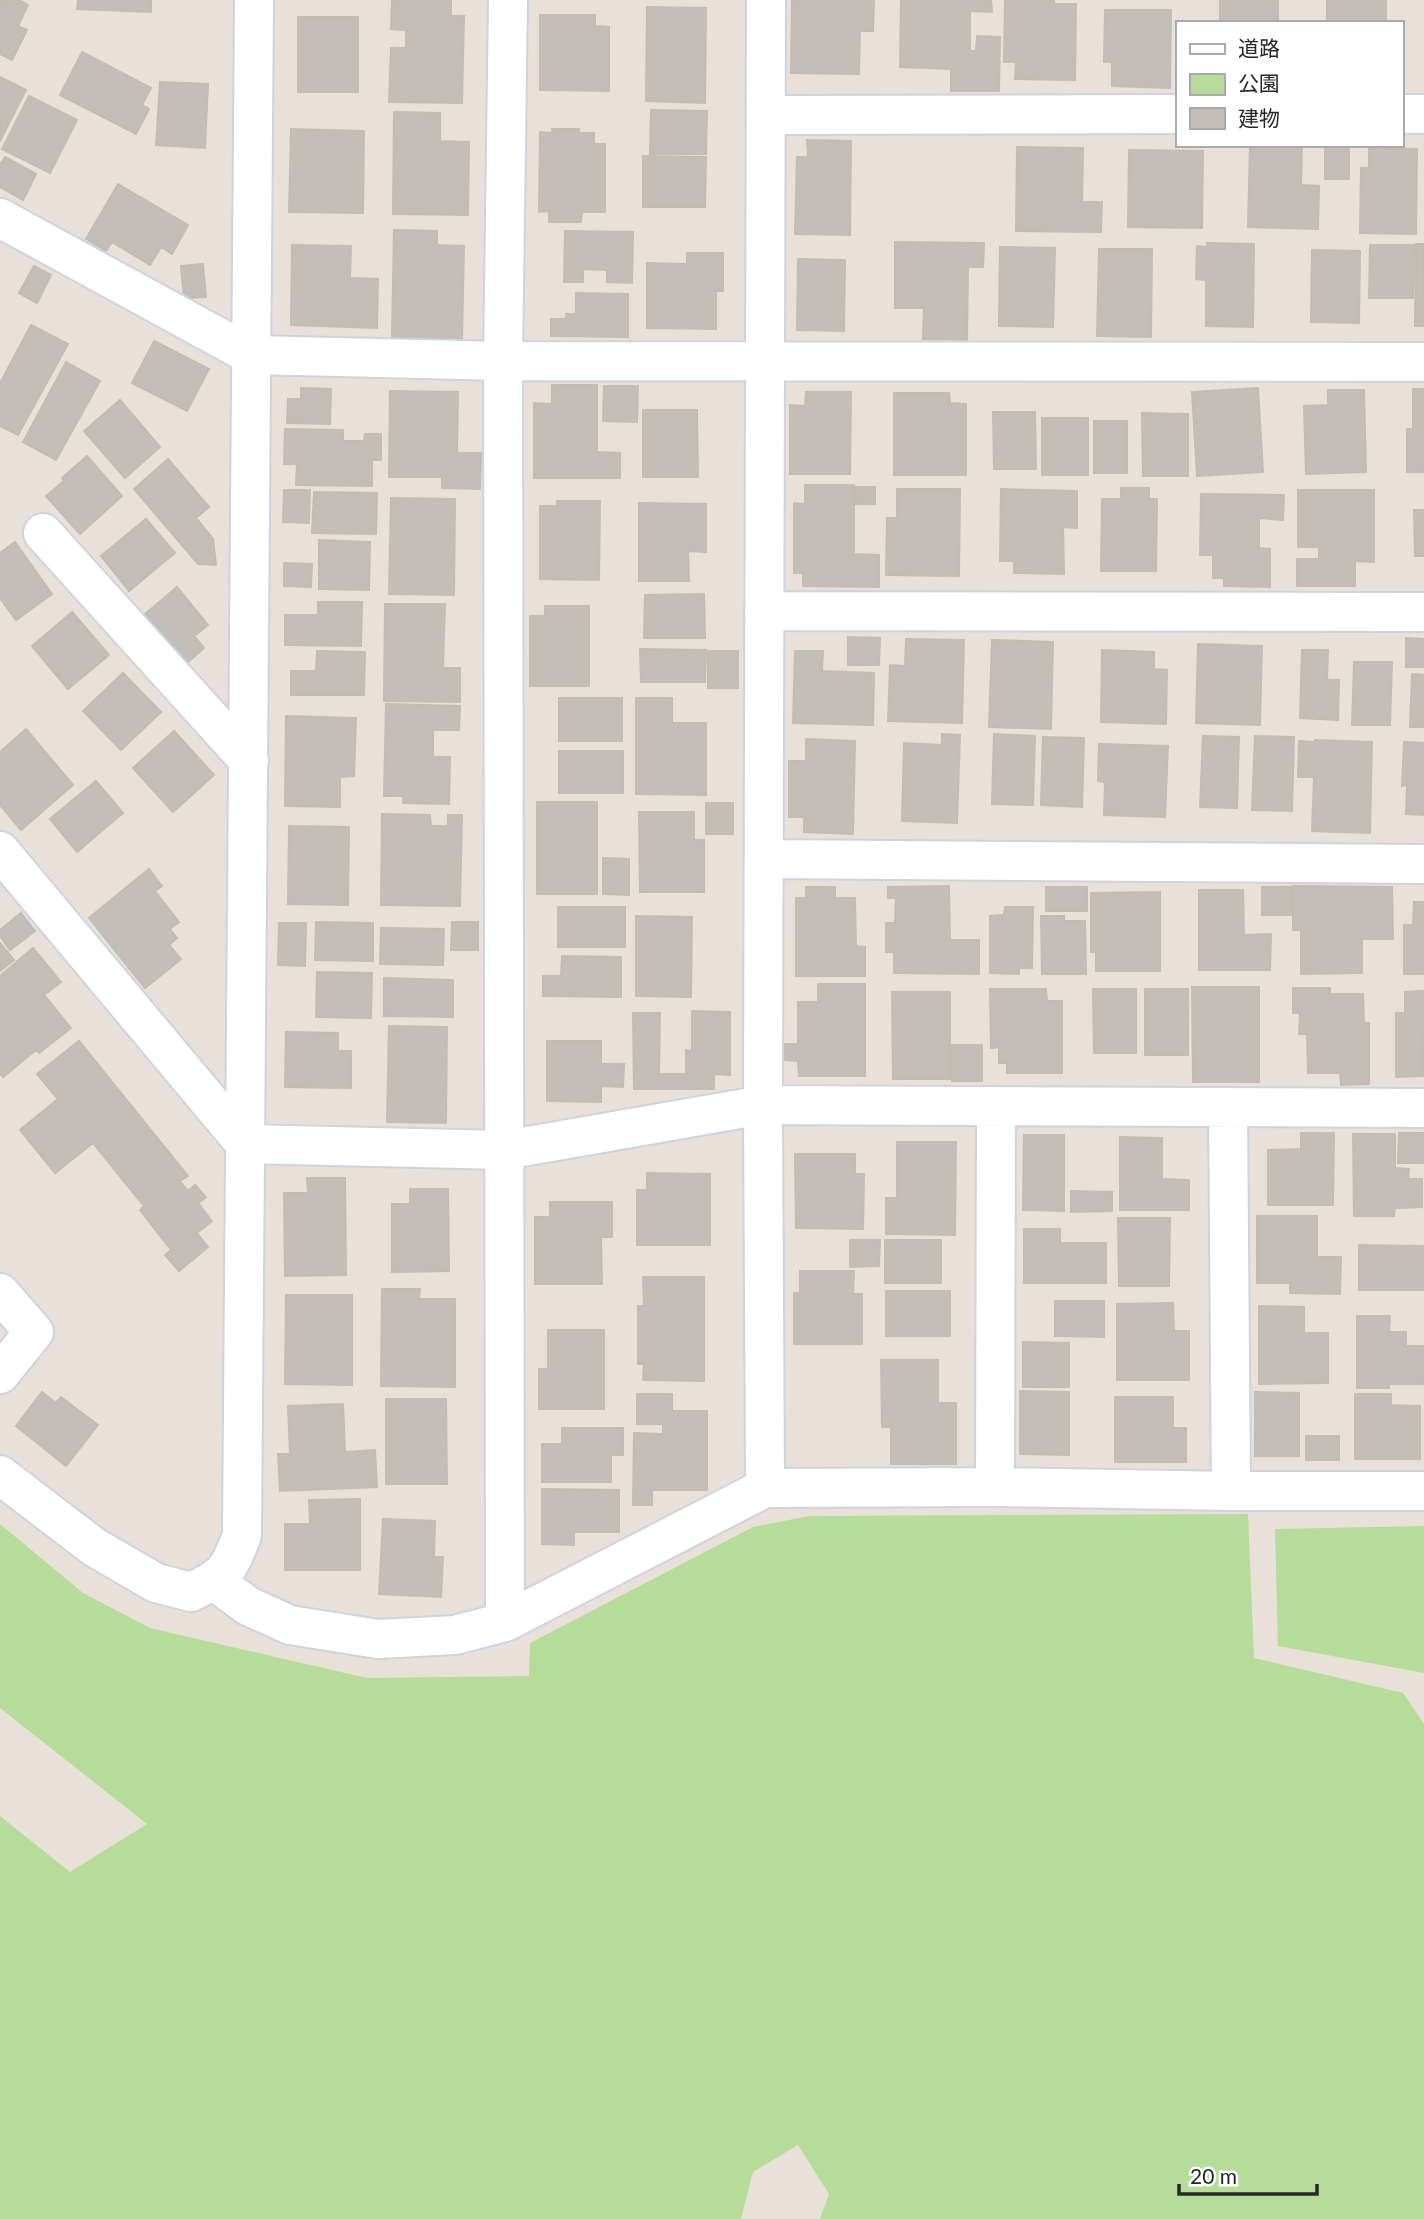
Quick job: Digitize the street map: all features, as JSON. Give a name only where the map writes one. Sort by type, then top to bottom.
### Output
[{"type":"street","points":[[0,1475],[94,1547],[156,1583],[191,1592],[214,1581],[231,1565],[242,1535],[254,0]]},
{"type":"street","points":[[505,1622],[503,361],[508,0]]},
{"type":"street","points":[[765,1488],[763,1105],[766,0]]},
{"type":"street","points":[[766,115],[1176,114]]},
{"type":"street","points":[[1403,114],[1424,114]]},
{"type":"street","points":[[0,218],[251,355],[764,363],[1424,362]]},
{"type":"street","points":[[43,533],[248,761]]},
{"type":"street","points":[[764,611],[1424,612]]},
{"type":"street","points":[[0,851],[245,1144],[505,1150],[763,1105],[1424,1108]]},
{"type":"street","points":[[764,859],[1424,864]]},
{"type":"street","points":[[995,1487],[996,1107]]},
{"type":"street","points":[[1228,1107],[1231,1491]]},
{"type":"street","points":[[0,1293],[34,1332],[0,1374]]},
{"type":"street","points":[[214,1581],[248,1606],[290,1625],[378,1639],[455,1636],[505,1622],[765,1488],[1424,1491]]},
{"type":"green space","points":[[1248,1514],[1254,1658],[1403,1693],[1424,1724],[1424,2219],[820,2219],[829,2194],[798,2145],[753,2172],[741,2219],[0,2219],[0,1816],[70,1872],[147,1824],[0,1708],[0,1524],[83,1593],[150,1628],[367,1678],[529,1676],[530,1643],[753,1527],[809,1516]]},
{"type":"green space","points":[[1424,1526],[1424,1673],[1278,1646],[1275,1529]]},
{"type":"building","points":[[0,0],[19,0],[28,5],[18,26],[27,30],[12,60],[0,54]]},
{"type":"building","points":[[78,0],[151,0],[151,12],[77,9]]},
{"type":"building","points":[[392,0],[451,0],[451,16],[464,16],[462,103],[389,102],[391,48],[406,48],[406,30],[391,29]]},
{"type":"building","points":[[792,0],[874,0],[873,31],[860,31],[859,74],[791,73]]},
{"type":"building","points":[[901,0],[991,0],[992,12],[970,11],[970,51],[976,51],[977,36],[1000,37],[999,91],[951,91],[951,69],[900,67]]},
{"type":"building","points":[[1005,0],[1054,0],[1054,4],[1076,4],[1075,80],[1015,79],[1016,62],[1004,62]]},
{"type":"building","points":[[1220,0],[1278,0],[1278,21],[1220,21]]},
{"type":"building","points":[[1327,0],[1386,0],[1386,21],[1327,21]]},
{"type":"building","points":[[647,7],[706,8],[705,103],[646,101]]},
{"type":"building","points":[[1105,10],[1171,10],[1170,88],[1112,86],[1112,62],[1104,62]]},
{"type":"building","points":[[540,15],[595,15],[595,26],[609,27],[609,91],[540,90]]},
{"type":"building","points":[[298,17],[358,17],[358,92],[298,92]]},
{"type":"building","points":[[82,52],[151,88],[142,105],[149,109],[136,134],[60,95]]},
{"type":"building","points":[[0,77],[26,90],[0,141]]},
{"type":"building","points":[[160,82],[208,84],[205,148],[156,145]]},
{"type":"building","points":[[29,96],[77,120],[50,173],[2,149]]},
{"type":"building","points":[[651,110],[707,111],[706,154],[650,154]]},
{"type":"building","points":[[394,112],[440,113],[440,141],[469,142],[468,215],[393,214]]},
{"type":"building","points":[[291,129],[364,131],[363,213],[289,212]]},
{"type":"building","points":[[552,129],[579,129],[579,133],[594,133],[594,144],[605,144],[605,212],[582,212],[581,222],[549,222],[549,211],[539,212],[540,132],[553,133]]},
{"type":"building","points":[[807,140],[851,141],[850,235],[795,234],[797,157],[808,157]]},
{"type":"building","points":[[1017,147],[1083,148],[1082,202],[1102,202],[1101,232],[1016,231]]},
{"type":"building","points":[[1250,147],[1302,147],[1301,185],[1319,186],[1318,229],[1248,227]]},
{"type":"building","points":[[1325,147],[1349,147],[1349,179],[1325,179]]},
{"type":"building","points":[[1369,148],[1417,149],[1416,234],[1360,233],[1361,168],[1369,168]]},
{"type":"building","points":[[1129,150],[1203,151],[1202,228],[1128,227]]},
{"type":"building","points":[[643,156],[706,157],[705,207],[643,207]]},
{"type":"building","points":[[5,157],[36,174],[23,200],[0,187],[0,165]]},
{"type":"building","points":[[118,184],[188,225],[172,254],[161,247],[150,265],[112,242],[106,251],[86,239]]},
{"type":"building","points":[[394,230],[437,231],[437,245],[464,246],[462,339],[392,337]]},
{"type":"building","points":[[565,231],[633,232],[632,283],[607,282],[607,270],[583,269],[583,282],[564,282]]},
{"type":"building","points":[[895,242],[984,243],[983,267],[968,267],[967,340],[923,339],[924,308],[895,308]]},
{"type":"building","points":[[1207,243],[1254,244],[1253,327],[1206,326],[1206,280],[1196,279],[1197,246],[1207,247]]},
{"type":"building","points":[[1416,244],[1424,244],[1424,326],[1415,326]]},
{"type":"building","points":[[292,245],[351,246],[350,278],[378,279],[377,328],[291,325]]},
{"type":"building","points":[[1370,245],[1414,245],[1413,298],[1369,298]]},
{"type":"building","points":[[1000,247],[1055,248],[1053,327],[999,326]]},
{"type":"building","points":[[1099,249],[1152,249],[1151,337],[1097,336]]},
{"type":"building","points":[[1312,250],[1360,251],[1359,323],[1311,322]]},
{"type":"building","points":[[687,253],[723,253],[723,291],[716,291],[716,329],[647,328],[647,263],[687,264]]},
{"type":"building","points":[[798,259],[845,260],[844,331],[797,330]]},
{"type":"building","points":[[203,264],[206,297],[184,298],[181,266]]},
{"type":"building","points":[[34,266],[51,275],[37,303],[19,293]]},
{"type":"building","points":[[576,293],[628,294],[628,337],[551,336],[551,319],[566,319],[566,314],[576,314]]},
{"type":"building","points":[[31,325],[68,344],[18,435],[0,426],[0,383]]},
{"type":"building","points":[[154,341],[209,369],[187,411],[132,383]]},
{"type":"building","points":[[66,362],[100,381],[56,460],[23,442]]},
{"type":"building","points":[[552,385],[597,385],[597,452],[620,453],[620,478],[534,478],[534,403],[552,404]]},
{"type":"building","points":[[604,386],[638,386],[637,422],[603,421]]},
{"type":"building","points":[[301,388],[331,389],[330,424],[287,423],[288,399],[301,399]]},
{"type":"building","points":[[1258,388],[1263,472],[1197,476],[1192,392]]},
{"type":"building","points":[[1413,389],[1424,389],[1424,472],[1407,472],[1407,429],[1413,429]]},
{"type":"building","points":[[1328,390],[1364,390],[1366,472],[1306,474],[1304,406],[1328,405]]},
{"type":"building","points":[[390,391],[458,392],[457,453],[481,453],[480,489],[442,488],[442,477],[389,477]]},
{"type":"building","points":[[806,392],[851,392],[850,474],[790,474],[790,405],[805,406]]},
{"type":"building","points":[[894,393],[949,393],[950,403],[966,404],[966,475],[894,475]]},
{"type":"building","points":[[120,400],[160,447],[125,478],[84,431]]},
{"type":"building","points":[[643,410],[697,410],[698,477],[643,477]]},
{"type":"building","points":[[993,412],[1035,412],[1036,469],[994,469]]},
{"type":"building","points":[[1142,413],[1188,414],[1188,476],[1143,476]]},
{"type":"building","points":[[1042,418],[1088,418],[1088,475],[1042,475]]},
{"type":"building","points":[[1094,421],[1127,421],[1127,473],[1094,473]]},
{"type":"building","points":[[285,429],[343,430],[343,441],[364,441],[365,434],[381,434],[381,460],[372,460],[372,486],[296,485],[297,464],[284,464]]},
{"type":"building","points":[[87,456],[122,496],[80,534],[46,496]]},
{"type":"building","points":[[168,459],[209,507],[196,518],[213,539],[216,565],[198,564],[134,489]]},
{"type":"building","points":[[805,485],[854,485],[854,554],[879,555],[879,587],[803,586],[803,573],[794,573],[794,503],[805,504]]},
{"type":"building","points":[[856,487],[875,487],[875,504],[856,504]]},
{"type":"building","points":[[1121,488],[1149,488],[1149,499],[1157,499],[1156,571],[1101,571],[1102,499],[1121,499]]},
{"type":"building","points":[[897,489],[960,489],[959,576],[886,575],[887,518],[897,518]]},
{"type":"building","points":[[1001,489],[1077,491],[1077,528],[1063,527],[1064,574],[1014,573],[1014,561],[1000,561]]},
{"type":"building","points":[[284,490],[310,490],[309,523],[283,522]]},
{"type":"building","points":[[1298,490],[1374,490],[1374,562],[1355,561],[1355,586],[1297,586],[1297,559],[1319,559],[1319,547],[1298,547]]},
{"type":"building","points":[[314,492],[377,493],[376,534],[312,533]]},
{"type":"building","points":[[1201,494],[1284,495],[1283,520],[1259,518],[1259,548],[1270,549],[1270,587],[1224,586],[1224,578],[1213,578],[1213,555],[1200,555]]},
{"type":"building","points":[[391,498],[455,499],[454,595],[389,594]]},
{"type":"building","points":[[557,501],[600,501],[599,580],[540,579],[540,506],[557,506]]},
{"type":"building","points":[[639,503],[706,504],[706,552],[688,551],[689,581],[639,581]]},
{"type":"building","points":[[1414,510],[1424,510],[1424,556],[1415,556]]},
{"type":"building","points":[[146,519],[175,553],[129,591],[101,556]]},
{"type":"building","points":[[319,540],[370,542],[369,590],[319,589]]},
{"type":"building","points":[[15,542],[52,594],[16,620],[0,598],[0,553]]},
{"type":"building","points":[[284,563],[312,564],[311,587],[284,586]]},
{"type":"building","points":[[177,587],[208,625],[194,636],[204,648],[187,663],[145,614]]},
{"type":"building","points":[[704,594],[705,638],[644,638],[645,595]]},
{"type":"building","points":[[318,602],[362,602],[361,646],[285,645],[285,615],[318,615]]},
{"type":"building","points":[[385,604],[445,604],[443,668],[460,668],[460,702],[384,701]]},
{"type":"building","points":[[545,606],[589,606],[589,686],[530,686],[530,616],[545,616]]},
{"type":"building","points":[[72,612],[109,655],[68,689],[32,646]]},
{"type":"building","points":[[848,637],[880,638],[879,665],[848,665]]},
{"type":"building","points":[[1406,638],[1424,639],[1424,667],[1406,667]]},
{"type":"building","points":[[906,639],[964,640],[962,723],[888,721],[890,665],[905,666]]},
{"type":"building","points":[[992,640],[1053,642],[1051,729],[989,727]]},
{"type":"building","points":[[1198,644],[1262,646],[1260,725],[1196,723]]},
{"type":"building","points":[[640,649],[706,650],[705,682],[641,682]]},
{"type":"building","points":[[1102,650],[1154,652],[1154,669],[1167,670],[1166,724],[1101,722]]},
{"type":"building","points":[[1302,650],[1328,650],[1327,680],[1339,680],[1338,720],[1300,718]]},
{"type":"building","points":[[317,651],[365,652],[364,695],[291,695],[291,671],[316,671]]},
{"type":"building","points":[[708,651],[738,651],[738,688],[708,688]]},
{"type":"building","points":[[795,651],[823,651],[822,671],[874,673],[873,725],[793,723]]},
{"type":"building","points":[[1354,662],[1392,662],[1390,725],[1352,725]]},
{"type":"building","points":[[123,673],[161,712],[121,750],[83,711]]},
{"type":"building","points":[[1412,674],[1424,675],[1424,727],[1410,727]]},
{"type":"building","points":[[559,698],[622,698],[622,741],[559,741]]},
{"type":"building","points":[[636,698],[672,698],[672,723],[706,723],[706,795],[636,794]]},
{"type":"building","points":[[386,704],[460,706],[459,730],[433,730],[433,757],[450,757],[449,804],[403,803],[403,796],[384,796]]},
{"type":"building","points":[[286,716],[356,718],[354,776],[340,777],[340,807],[285,806]]},
{"type":"building","points":[[26,729],[73,785],[21,830],[0,805],[0,752]]},
{"type":"building","points":[[174,731],[214,775],[173,812],[133,768]]},
{"type":"building","points":[[942,734],[960,735],[957,823],[902,821],[904,743],[942,745]]},
{"type":"building","points":[[994,734],[1035,736],[1033,805],[992,804]]},
{"type":"building","points":[[1203,736],[1239,737],[1237,808],[1200,807]]},
{"type":"building","points":[[1255,736],[1294,737],[1292,811],[1252,810]]},
{"type":"building","points":[[1043,737],[1084,738],[1082,807],[1041,805]]},
{"type":"building","points":[[806,739],[855,741],[853,834],[804,832],[804,817],[789,817],[789,761],[806,761]]},
{"type":"building","points":[[1299,741],[1372,742],[1370,833],[1312,831],[1314,777],[1298,777]]},
{"type":"building","points":[[1404,742],[1424,743],[1424,815],[1406,814],[1407,785],[1402,786]]},
{"type":"building","points":[[1099,744],[1168,746],[1165,817],[1104,815],[1105,782],[1098,781]]},
{"type":"building","points":[[559,751],[623,751],[623,793],[559,793]]},
{"type":"building","points":[[96,781],[123,813],[77,852],[50,819]]},
{"type":"building","points":[[537,802],[597,802],[597,894],[537,894]]},
{"type":"building","points":[[706,803],[733,803],[733,834],[706,834]]},
{"type":"building","points":[[639,812],[694,812],[694,840],[704,840],[704,892],[640,892]]},
{"type":"building","points":[[382,814],[430,815],[431,826],[448,826],[448,815],[462,815],[460,906],[381,905]]},
{"type":"building","points":[[289,826],[349,827],[348,905],[288,904]]},
{"type":"building","points":[[603,858],[629,859],[629,895],[603,894]]},
{"type":"building","points":[[149,869],[162,886],[155,891],[179,922],[170,929],[177,938],[169,945],[181,959],[145,988],[89,918]]},
{"type":"building","points":[[949,886],[950,940],[979,940],[979,974],[894,973],[894,952],[886,952],[886,923],[895,923],[896,898],[888,898],[888,887]]},
{"type":"building","points":[[1293,886],[1392,887],[1393,939],[1362,939],[1362,973],[1301,974],[1301,930],[1293,930]]},
{"type":"building","points":[[806,887],[835,887],[835,898],[855,898],[856,946],[865,947],[865,976],[796,976],[796,898],[806,898]]},
{"type":"building","points":[[1046,887],[1087,887],[1087,911],[1046,911]]},
{"type":"building","points":[[1262,887],[1291,887],[1291,915],[1262,915]]},
{"type":"building","points":[[1199,890],[1243,890],[1244,935],[1271,934],[1270,970],[1199,970]]},
{"type":"building","points":[[1160,892],[1160,971],[1096,971],[1096,952],[1091,952],[1091,893]]},
{"type":"building","points":[[1414,902],[1424,902],[1424,974],[1404,974],[1404,925],[1413,925]]},
{"type":"building","points":[[558,907],[625,907],[625,947],[558,947]]},
{"type":"building","points":[[1005,907],[1033,907],[1032,968],[1019,968],[1019,974],[990,973],[990,916],[1004,915]]},
{"type":"building","points":[[21,913],[35,931],[10,950],[0,936],[0,930]]},
{"type":"building","points":[[636,916],[692,917],[691,997],[636,996]]},
{"type":"building","points":[[1041,916],[1064,916],[1064,921],[1085,921],[1086,974],[1042,974]]},
{"type":"building","points":[[316,922],[373,923],[373,961],[315,960]]},
{"type":"building","points":[[452,922],[478,922],[478,950],[451,950]]},
{"type":"building","points":[[279,923],[306,923],[305,966],[278,965]]},
{"type":"building","points":[[381,928],[444,929],[443,965],[380,964]]},
{"type":"building","points":[[0,943],[14,960],[0,971]]},
{"type":"building","points":[[33,948],[61,982],[44,995],[71,1028],[39,1053],[36,1050],[3,1077],[0,1073],[0,976]]},
{"type":"building","points":[[562,956],[621,957],[621,997],[543,996],[543,976],[561,976]]},
{"type":"building","points":[[317,972],[372,973],[371,1018],[316,1017]]},
{"type":"building","points":[[384,978],[453,980],[453,1017],[384,1016]]},
{"type":"building","points":[[818,984],[865,984],[865,1076],[799,1076],[798,1061],[785,1060],[785,1044],[798,1044],[798,1002],[818,1002]]},
{"type":"building","points":[[1192,987],[1259,987],[1259,1082],[1193,1082]]},
{"type":"building","points":[[1293,988],[1330,988],[1330,994],[1363,994],[1364,1023],[1369,1023],[1369,1084],[1341,1085],[1340,1073],[1308,1073],[1307,1034],[1299,1034],[1300,1013],[1293,1013]]},
{"type":"building","points":[[990,989],[1046,989],[1047,1001],[1062,1001],[1062,1073],[1007,1073],[1007,1063],[999,1063],[999,1047],[991,1048]]},
{"type":"building","points":[[1093,989],[1136,989],[1136,1053],[1094,1053]]},
{"type":"building","points":[[1145,989],[1188,989],[1188,1055],[1145,1055]]},
{"type":"building","points":[[1424,991],[1423,1076],[1396,1077],[1396,1013],[1405,1013],[1405,992]]},
{"type":"building","points":[[892,992],[950,992],[950,1079],[893,1079]]},
{"type":"building","points":[[692,1011],[730,1012],[730,1075],[714,1074],[714,1089],[634,1089],[633,1013],[660,1013],[659,1074],[686,1074],[686,1050],[692,1051]]},
{"type":"building","points":[[389,1026],[447,1027],[446,1123],[387,1122]]},
{"type":"building","points":[[286,1032],[338,1033],[338,1051],[351,1051],[351,1088],[285,1087]]},
{"type":"building","points":[[79,1041],[188,1176],[180,1181],[188,1191],[195,1185],[206,1197],[198,1203],[212,1221],[197,1233],[208,1247],[179,1271],[165,1255],[171,1250],[140,1210],[144,1206],[93,1143],[55,1173],[20,1130],[58,1099],[37,1074]]},
{"type":"building","points":[[547,1041],[601,1041],[601,1064],[624,1064],[623,1087],[601,1086],[601,1102],[547,1101]]},
{"type":"building","points":[[952,1045],[982,1045],[982,1081],[952,1081]]},
{"type":"building","points":[[1301,1133],[1334,1133],[1333,1205],[1268,1205],[1268,1150],[1301,1149]]},
{"type":"building","points":[[1399,1133],[1424,1133],[1424,1163],[1398,1163]]},
{"type":"building","points":[[1353,1134],[1395,1134],[1395,1168],[1409,1169],[1408,1179],[1422,1179],[1422,1207],[1395,1208],[1394,1216],[1354,1216]]},
{"type":"building","points":[[1024,1135],[1064,1135],[1064,1211],[1023,1210]]},
{"type":"building","points":[[1120,1137],[1162,1138],[1162,1179],[1189,1180],[1189,1210],[1120,1210]]},
{"type":"building","points":[[897,1142],[956,1142],[955,1235],[886,1234],[886,1198],[897,1198]]},
{"type":"building","points":[[795,1154],[855,1154],[855,1174],[864,1174],[863,1229],[796,1228]]},
{"type":"building","points":[[647,1173],[710,1174],[710,1245],[637,1245],[637,1190],[647,1190]]},
{"type":"building","points":[[307,1178],[345,1178],[346,1275],[285,1276],[284,1193],[308,1193]]},
{"type":"building","points":[[410,1189],[448,1189],[449,1271],[392,1272],[392,1204],[410,1204]]},
{"type":"building","points":[[1071,1191],[1112,1192],[1112,1211],[1071,1212]]},
{"type":"building","points":[[550,1202],[612,1202],[612,1237],[601,1237],[602,1284],[535,1284],[535,1217],[550,1217]]},
{"type":"building","points":[[1257,1216],[1317,1216],[1317,1257],[1341,1257],[1340,1294],[1290,1293],[1290,1283],[1257,1283]]},
{"type":"building","points":[[1118,1218],[1170,1218],[1169,1286],[1119,1286]]},
{"type":"building","points":[[1024,1229],[1060,1229],[1060,1243],[1106,1243],[1106,1283],[1024,1283]]},
{"type":"building","points":[[850,1240],[880,1240],[879,1266],[850,1267]]},
{"type":"building","points":[[885,1240],[941,1240],[941,1283],[885,1283]]},
{"type":"building","points":[[1359,1245],[1424,1246],[1424,1290],[1359,1290]]},
{"type":"building","points":[[800,1271],[854,1271],[853,1294],[862,1294],[862,1344],[794,1344],[794,1293],[800,1293]]},
{"type":"building","points":[[643,1277],[704,1277],[704,1381],[643,1380],[644,1364],[638,1364],[638,1306],[644,1306]]},
{"type":"building","points":[[382,1289],[420,1289],[419,1299],[455,1299],[455,1387],[381,1386]]},
{"type":"building","points":[[886,1291],[950,1291],[950,1336],[886,1336]]},
{"type":"building","points":[[286,1295],[352,1295],[352,1385],[285,1384]]},
{"type":"building","points":[[1055,1301],[1104,1301],[1104,1337],[1055,1336]]},
{"type":"building","points":[[1173,1303],[1174,1331],[1189,1331],[1189,1380],[1117,1380],[1117,1304]]},
{"type":"building","points":[[1259,1306],[1304,1307],[1304,1333],[1328,1333],[1328,1383],[1259,1384]]},
{"type":"building","points":[[1357,1316],[1390,1316],[1389,1332],[1406,1332],[1406,1346],[1424,1346],[1424,1384],[1357,1388]]},
{"type":"building","points":[[548,1330],[604,1330],[604,1409],[539,1409],[539,1369],[548,1369]]},
{"type":"building","points":[[1023,1342],[1069,1343],[1069,1387],[1023,1387]]},
{"type":"building","points":[[881,1360],[938,1360],[938,1403],[956,1403],[956,1464],[891,1464],[891,1427],[882,1427]]},
{"type":"building","points":[[1020,1391],[1069,1392],[1069,1455],[1020,1454]]},
{"type":"building","points":[[42,1392],[56,1403],[61,1397],[98,1425],[66,1466],[16,1426]]},
{"type":"building","points":[[1255,1392],[1299,1393],[1299,1456],[1255,1456]]},
{"type":"building","points":[[637,1394],[672,1394],[672,1411],[707,1411],[707,1490],[652,1490],[652,1505],[633,1505],[634,1433],[663,1434],[663,1424],[637,1424]]},
{"type":"building","points":[[1355,1394],[1391,1394],[1391,1405],[1420,1406],[1420,1459],[1355,1459]]},
{"type":"building","points":[[1115,1397],[1173,1397],[1173,1428],[1186,1428],[1186,1462],[1115,1462]]},
{"type":"building","points":[[386,1399],[446,1399],[447,1484],[386,1484]]},
{"type":"building","points":[[343,1404],[345,1452],[375,1450],[377,1487],[280,1491],[278,1454],[290,1454],[288,1406]]},
{"type":"building","points":[[562,1428],[623,1428],[623,1455],[611,1455],[611,1482],[542,1482],[542,1444],[562,1444]]},
{"type":"building","points":[[1306,1436],[1339,1436],[1339,1460],[1306,1460]]},
{"type":"building","points":[[542,1489],[619,1490],[619,1532],[574,1532],[574,1545],[542,1544]]},
{"type":"building","points":[[360,1499],[360,1570],[285,1570],[285,1524],[310,1524],[309,1500]]},
{"type":"building","points":[[383,1519],[435,1521],[434,1557],[443,1557],[441,1597],[379,1594]]}]
